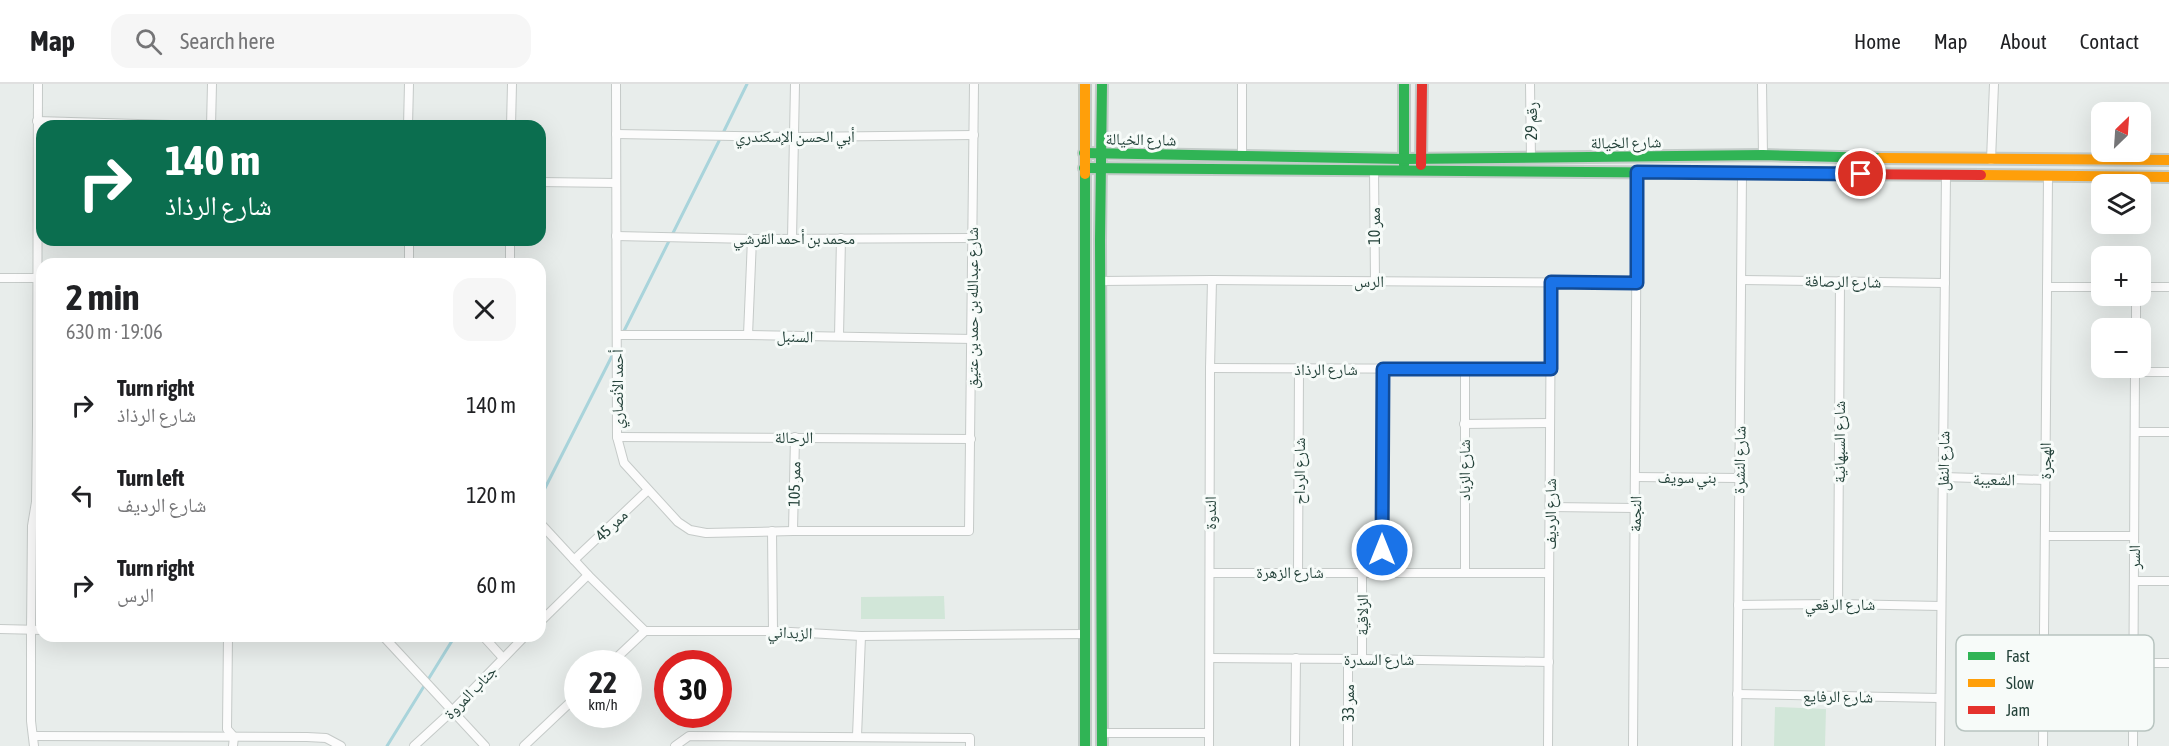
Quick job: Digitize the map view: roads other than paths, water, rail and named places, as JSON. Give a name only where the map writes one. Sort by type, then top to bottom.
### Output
[{"type":"street","points":[[37,120],[38,84]]},
{"type":"street","points":[[211,120],[212,84]]},
{"type":"street","points":[[408,120],[409,84]]},
{"type":"street","points":[[511,120],[512,84]]},
{"type":"street","name":"أحمد الأنصاري","points":[[616,84],[617,437],[624,463],[678,522],[690,530],[706,533],[969,531]]},
{"type":"street","points":[[792,239],[795,84]]},
{"type":"street","name":"شارع عبدالله بن حمد بن عتيق","points":[[969,531],[973,339],[974,84]]},
{"type":"street","points":[[1085,84],[1085,746]]},
{"type":"street","points":[[1102,84],[1102,746]]},
{"type":"street","points":[[1242,84],[1242,155]]},
{"type":"street","points":[[1404,84],[1404,171]]},
{"type":"street","points":[[1421,171],[1422,84]]},
{"type":"street","name":"رقم 29","points":[[1530,84],[1531,158]]},
{"type":"street","points":[[1762,84],[1763,155]]},
{"type":"street","points":[[1991,160],[1994,84]]},
{"type":"street","name":"أبي الحسن الإسكندري","points":[[616,134],[794,137],[974,135]]},
{"type":"street","name":"شارع الخيالة","points":[[1084,153],[1404,159],[1763,155],[1991,160],[2169,160]]},
{"type":"street","points":[[1126,168],[1122,163],[1123,157],[1131,153]]},
{"type":"street","points":[[1374,157],[1387,161],[1390,165],[1376,170]]},
{"type":"street","points":[[1792,174],[1804,172],[1810,168],[1810,162],[1798,157]]},
{"type":"street","points":[[1840,158],[1832,160],[1830,165],[1830,170],[1840,174]]},
{"type":"street","points":[[1451,171],[1433,168],[1432,160],[1452,159]]},
{"type":"street","name":"شارع الخيالة","points":[[1084,168],[2169,177]]},
{"type":"street","name":"ممر 10","points":[[1374,281],[1376,170]]},
{"type":"street","name":"النجمة","points":[[1633,746],[1637,172]]},
{"type":"street","name":"شارع النشرة","points":[[1737,746],[1742,174]]},
{"type":"street","name":"شارع النفل","points":[[1940,746],[1946,175]]},
{"type":"street","name":"الهجرة","points":[[2044,635],[2048,177]]},
{"type":"street","points":[[546,182],[616,183]]},
{"type":"street","name":"محمد بن أحمد القرشي","points":[[616,236],[752,239],[973,238]]},
{"type":"street","points":[[839,336],[841,238]]},
{"type":"street","points":[[748,335],[752,239]]},
{"type":"street","points":[[0,278],[36,278]]},
{"type":"street","name":"الندوة","points":[[1209,746],[1212,280]]},
{"type":"street","name":"شارع الرصافة","points":[[1742,280],[1945,283]]},
{"type":"street","name":"الرس","points":[[1101,281],[1637,283]]},
{"type":"street","name":"شارع السبهانية","points":[[1838,604],[1840,281]]},
{"type":"street","name":"شارع الرديف","points":[[1548,746],[1551,282]]},
{"type":"street","points":[[2047,287],[2091,287]]},
{"type":"street","points":[[2151,287],[2169,287]]},
{"type":"street","name":"السنبل","points":[[617,335],[973,339]]},
{"type":"street","name":"شارع الرذاذ","points":[[1210,368],[1551,369]]},
{"type":"street","name":"شارع الرداح","points":[[1299,369],[1299,572]]},
{"type":"street","points":[[1382,573],[1383,369]]},
{"type":"street","name":"شارع الزباد","points":[[1464,369],[1465,572]]},
{"type":"street","points":[[2151,371],[2169,372]]},
{"type":"street","name":"السر","points":[[2133,635],[2135,378]]},
{"type":"street","points":[[1464,424],[1550,423]]},
{"type":"street","points":[[2135,432],[2169,432]]},
{"type":"street","name":"الرحالة","points":[[617,437],[971,439]]},
{"type":"street","name":"ممر 105","points":[[793,531],[795,437]]},
{"type":"street","name":"بني سويف","points":[[1635,477],[1738,478]]},
{"type":"street","name":"الشعيبة","points":[[1943,477],[2045,480]]},
{"type":"street","name":"ممر 45","points":[[574,560],[648,490]]},
{"type":"street","points":[[1550,507],[1635,508]]},
{"type":"street","points":[[34,746],[31,721],[31,630],[32,526],[36,513]]},
{"type":"street","points":[[546,530],[588,576],[645,631],[625,650]]},
{"type":"street","points":[[772,531],[772,631]]},
{"type":"street","points":[[2045,536],[2134,537]]},
{"type":"street","name":"الزلاقية","points":[[1362,572],[1362,658]]},
{"type":"street","name":"شارع الزهرة","points":[[1211,573],[1549,573]]},
{"type":"street","points":[[546,616],[588,576]]},
{"type":"street","points":[[2134,581],[2169,581]]},
{"type":"street","name":"شارع الرقعي","points":[[1738,605],[1941,606]]},
{"type":"street","points":[[0,629],[36,630]]},
{"type":"street","name":"الزبداني","points":[[645,631],[772,631],[861,636],[1084,634]]},
{"type":"street","points":[[857,736],[861,636]]},
{"type":"street","points":[[228,642],[227,729],[234,736]]},
{"type":"street","points":[[388,642],[485,746]]},
{"type":"street","points":[[488,642],[503,658]]},
{"type":"street","name":"جناب المروة","points":[[414,746],[452,712],[519,642]]},
{"type":"street","name":"شارع السدرة","points":[[1210,658],[1549,662]]},
{"type":"street","points":[[1295,746],[1296,658]]},
{"type":"street","name":"ممر 33","points":[[1348,660],[1348,746]]},
{"type":"street","name":"شارع الرفايع","points":[[1737,694],[1940,698]]},
{"type":"street","points":[[524,746],[564,708]]},
{"type":"street","name":"الهجرة","points":[[2043,731],[2043,746]]},
{"type":"street","points":[[1102,733],[1209,733]]},
{"type":"street","points":[[34,736],[326,738],[341,746]]},
{"type":"street","points":[[233,746],[234,736]]},
{"type":"street","points":[[675,746],[689,736],[857,736],[970,742]]},
{"type":"street","points":[[790,736],[790,746]]},
{"type":"waterway","points":[[724,131],[747,84]]},
{"type":"waterway","points":[[622,335],[719,141]]},
{"type":"waterway","points":[[546,486],[614,352]]},
{"type":"waterway","points":[[387,746],[451,642]]}]
